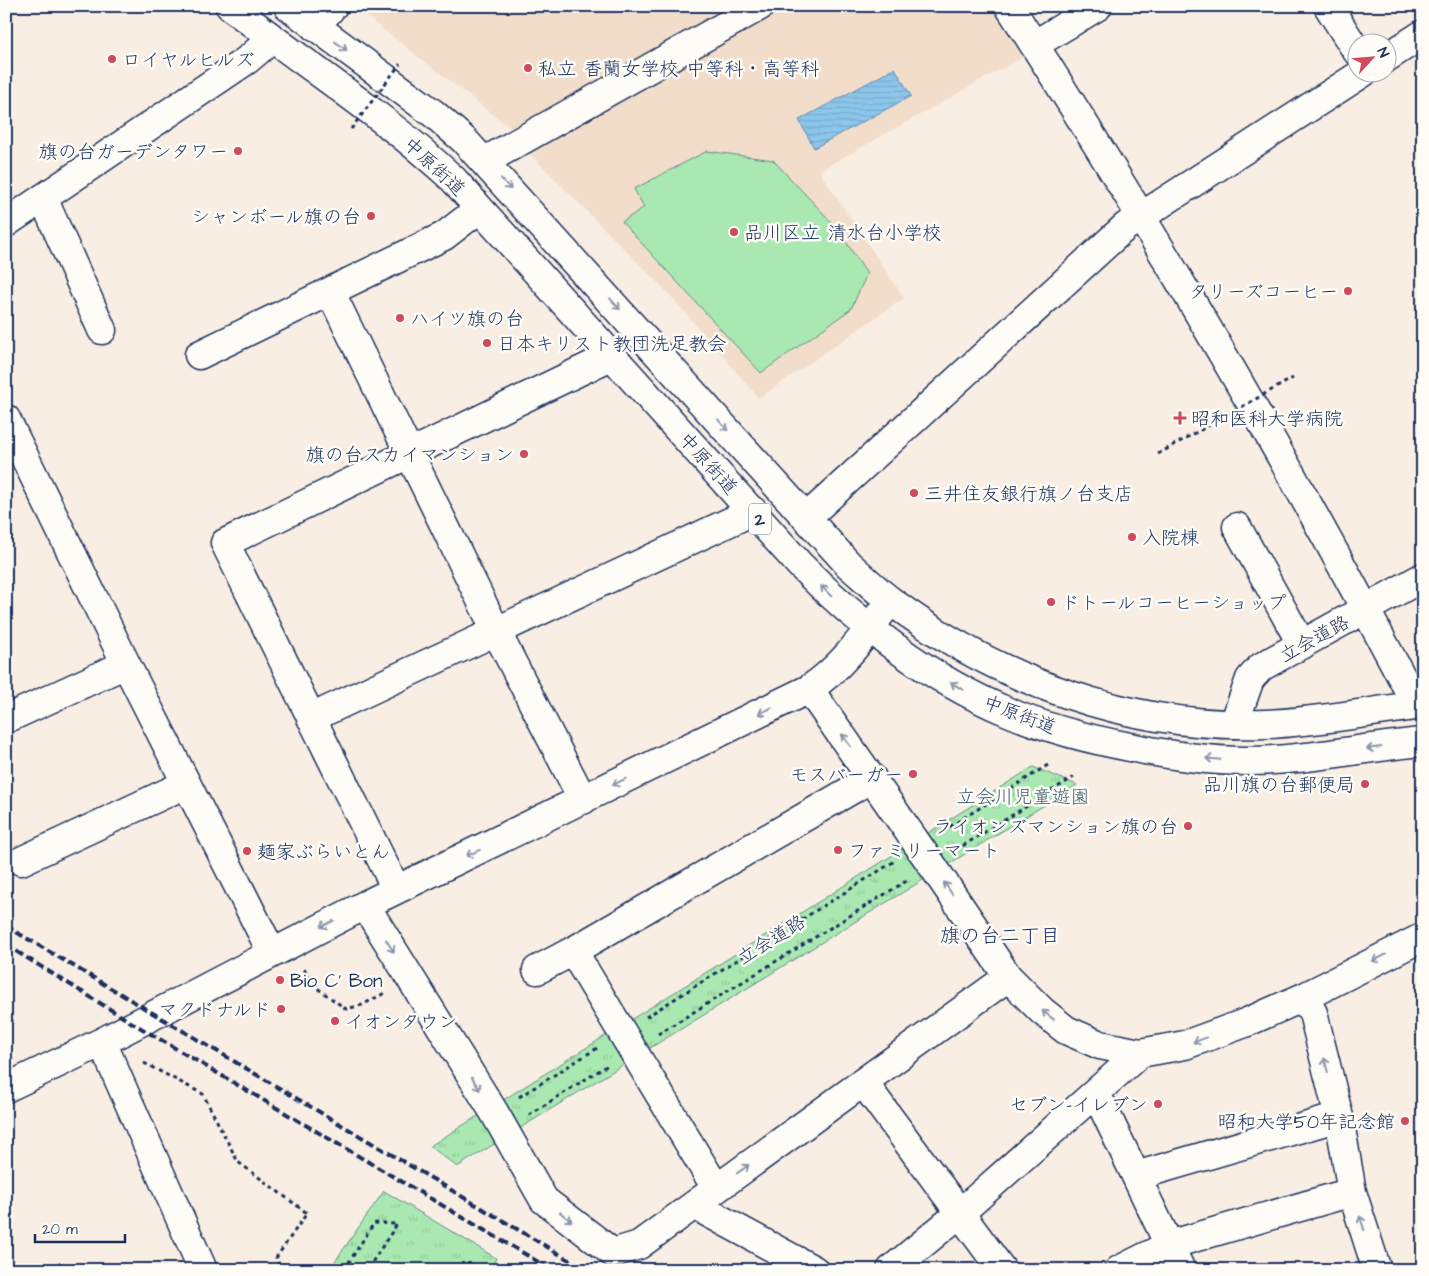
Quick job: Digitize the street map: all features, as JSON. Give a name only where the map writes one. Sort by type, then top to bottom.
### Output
[{"type":"street","name":"中原街道","points":[[230,6],[424,153],[452,179],[826,592],[869,628],[961,689],[1006,711],[1065,731],[1134,748],[1226,761],[1261,761],[1423,742]]},
{"type":"street","name":"中原街道","points":[[288,6],[434,114],[485,161],[849,565],[890,601],[965,649],[1055,691],[1151,716],[1207,723],[1293,722],[1420,705]]},
{"type":"street","points":[[315,27],[334,6]]},
{"type":"street","points":[[485,161],[760,6]]},
{"type":"street","points":[[1009,6],[1142,217],[1420,705]]},
{"type":"street","points":[[1034,45],[1098,6]]},
{"type":"street","points":[[1328,6],[1346,34]]},
{"type":"street","points":[[1396,52],[1423,34]]},
{"type":"street","points":[[6,223],[247,60],[272,39]]},
{"type":"street","points":[[806,518],[1125,227],[1349,82]]},
{"type":"street","points":[[43,198],[102,330]]},
{"type":"street","points":[[198,355],[331,293],[444,236],[480,209]]},
{"type":"street","points":[[331,293],[496,631],[583,800]]},
{"type":"street","points":[[396,889],[225,543],[409,452],[611,356]]},
{"type":"street","points":[[10,434],[186,784],[279,948]]},
{"type":"street","points":[[311,718],[754,511]]},
{"type":"street","points":[[1237,527],[1302,644]]},
{"type":"street","name":"立会道路","points":[[1234,724],[1250,679],[1261,667],[1423,577]]},
{"type":"street","points":[[6,1088],[102,1042],[364,904],[583,800],[809,689],[826,678],[840,665],[890,601]]},
{"type":"street","points":[[6,719],[126,664]]},
{"type":"street","points":[[809,689],[1008,977],[1042,1011],[1066,1030],[1100,1045],[1140,1053],[1186,1045],[1245,1023],[1304,997],[1423,936]]},
{"type":"street","points":[[537,970],[872,778]]},
{"type":"street","points":[[21,861],[186,784]]},
{"type":"street","points":[[364,904],[500,1121],[544,1200],[609,1262],[639,1245],[1008,977]]},
{"type":"street","points":[[573,951],[716,1188]]},
{"type":"street","points":[[1304,997],[1312,1013],[1339,1117],[1352,1192],[1377,1270]]},
{"type":"street","points":[[102,1042],[203,1270]]},
{"type":"street","points":[[891,1270],[960,1213],[1140,1053]]},
{"type":"street","points":[[863,1082],[1002,1270]]},
{"type":"street","points":[[1096,1093],[1181,1270]]},
{"type":"street","points":[[1136,1176],[1339,1117]]},
{"type":"street","points":[[1119,1270],[1169,1245],[1352,1192]]},
{"type":"street","points":[[694,1205],[814,1270]]},
{"type":"path","points":[[351,129],[400,64]]},
{"type":"path","points":[[1158,454],[1292,378]]},
{"type":"path","name":"立会道路","points":[[500,1121],[926,856],[1048,765]]},
{"type":"path","points":[[926,856],[1074,777]]},
{"type":"path","name":"立会道路","points":[[628,1041],[926,856]]},
{"type":"path","points":[[279,948],[317,988],[346,1009],[362,1005],[411,978]]},
{"type":"path","points":[[500,1121],[628,1041]]},
{"type":"path","points":[[102,1042],[203,1094],[238,1162],[307,1213],[276,1258],[281,1270]]},
{"type":"path","points":[[344,1270],[374,1223],[397,1224],[367,1270]]},
{"type":"shaded area","name":"私立 香蘭女学校 中等科・高等科","points":[[353,6],[735,6],[513,130]]},
{"type":"shaded area","name":"品川区立 清水台小学校","points":[[781,6],[999,6],[1030,53],[819,171],[904,298],[759,398],[669,294],[526,150]]},
{"type":"green space","points":[[707,151],[773,160],[837,228],[867,274],[851,309],[761,373],[622,222],[644,207],[634,189]]},
{"type":"green space","name":"立会川児童遊園","points":[[1033,767],[1077,785],[457,1167],[430,1146]]},
{"type":"green space","points":[[384,1191],[496,1258],[490,1270],[329,1270]]},
{"type":"water","points":[[895,68],[911,96],[814,148],[799,120]]},
{"type":"railway","points":[[6,926],[586,1270]]},
{"type":"railway","points":[[6,945],[134,1024],[552,1270]]},
{"type":"place","name":"ロイヤルヒルズ","points":[[112,59]]},
{"type":"place","name":"私立 香蘭女学校 中等科・高等科","points":[[528,68]]},
{"type":"place","name":"旗の台ガーデンタワー","points":[[238,151]]},
{"type":"place","name":"シャンボール旗の台","points":[[371,216]]},
{"type":"place","name":"品川区立 清水台小学校","points":[[734,232]]},
{"type":"place","name":"タリーズコーヒー","points":[[1348,291]]},
{"type":"place","name":"ハイツ旗の台","points":[[400,318]]},
{"type":"place","name":"日本キリスト教団洗足教会","points":[[487,343]]},
{"type":"place","name":"昭和医科大学病院","points":[[1180,418]]},
{"type":"place","name":"旗の台スカイマンション","points":[[524,454]]},
{"type":"place","name":"三井住友銀行旗ノ台支店","points":[[914,493]]},
{"type":"place","name":"入院棟","points":[[1132,537]]},
{"type":"place","name":"ドトールコーヒーショップ","points":[[1051,602]]},
{"type":"place","name":"モスバーガー","points":[[913,774]]},
{"type":"place","name":"品川旗の台郵便局","points":[[1365,784]]},
{"type":"place","name":"ライオンズマンション旗の台","points":[[1188,826]]},
{"type":"place","name":"ファミリーマート","points":[[838,850]]},
{"type":"place","name":"麺家ぶらいとん","points":[[247,851]]},
{"type":"place","name":"Bio C' Bon","points":[[280,980]]},
{"type":"place","name":"マクドナルド","points":[[281,1009]]},
{"type":"place","name":"イオンタウン","points":[[335,1021]]},
{"type":"place","name":"セブン-イレブン","points":[[1158,1104]]},
{"type":"place","name":"昭和大学50年記念館","points":[[1405,1121]]},
{"type":"district","name":"旗の台二丁目","points":[[1000,935]]}]
